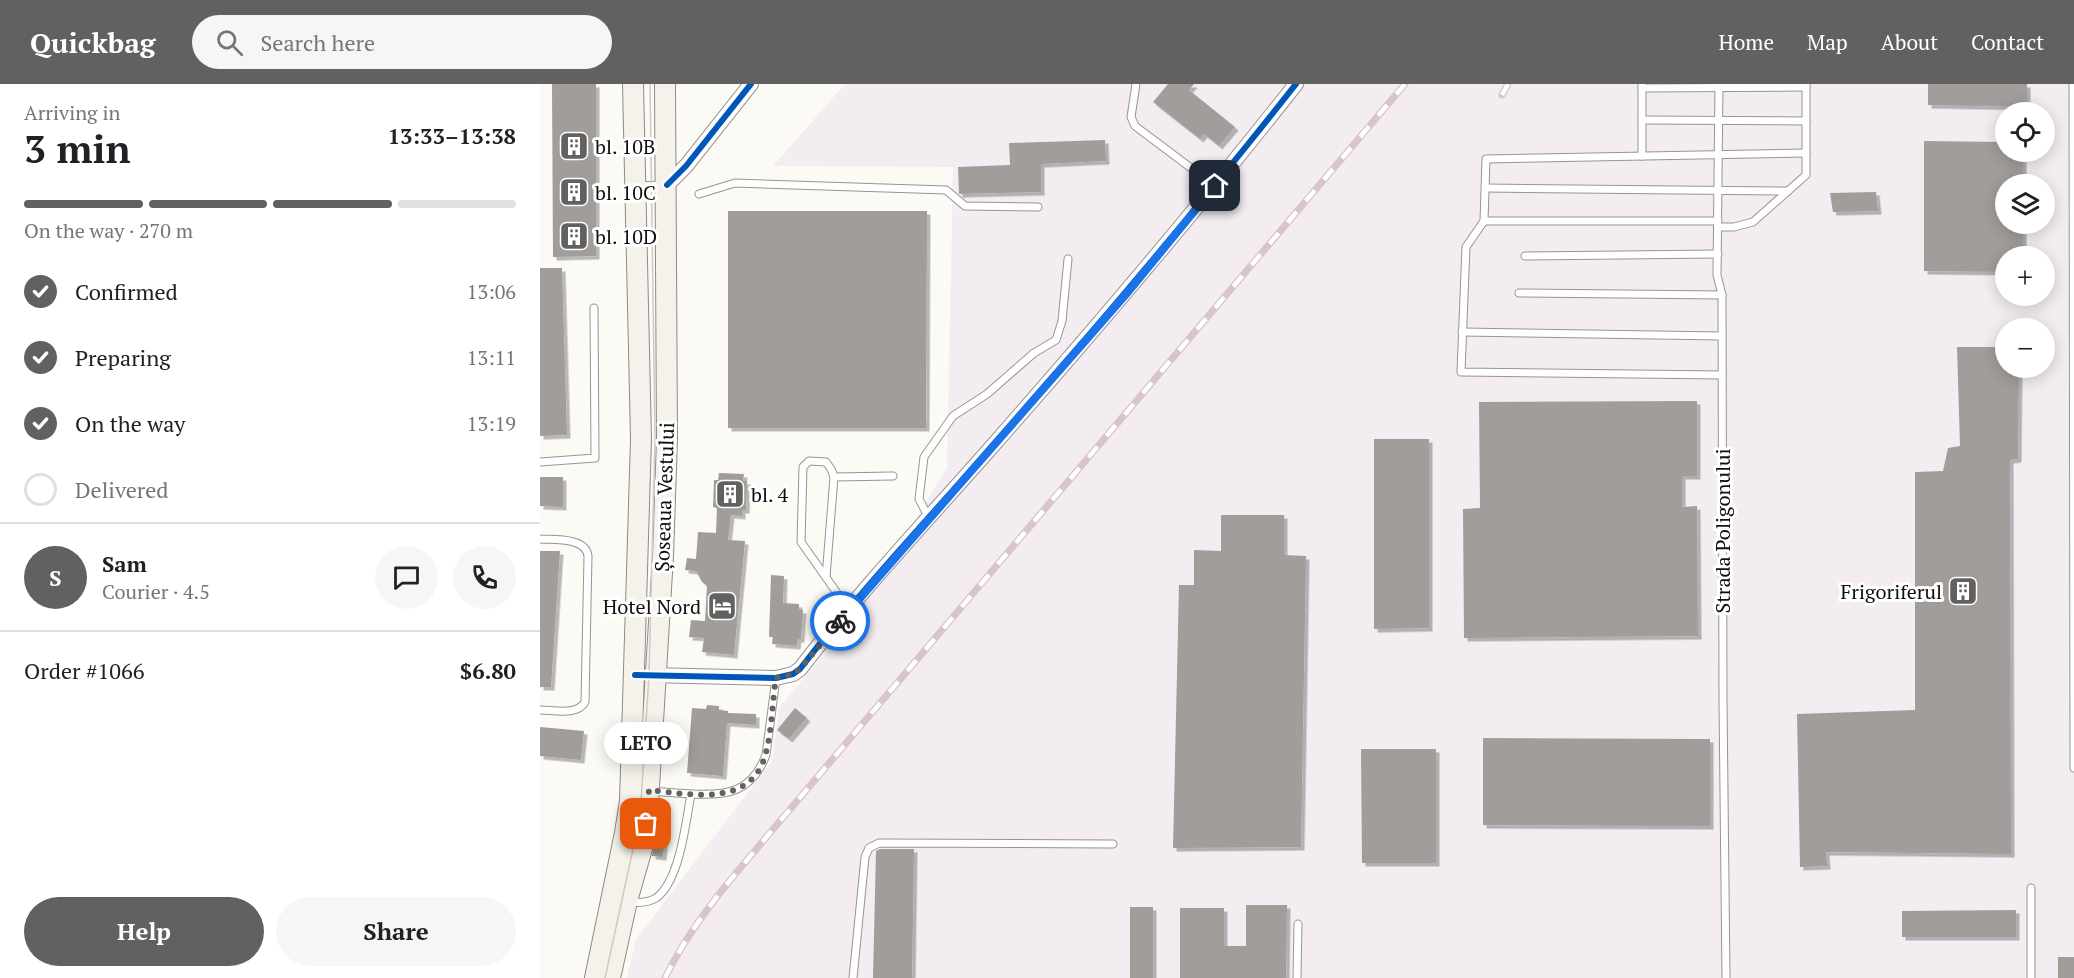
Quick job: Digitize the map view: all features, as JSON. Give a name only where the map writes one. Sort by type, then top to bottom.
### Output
[{"type":"main road","name":"Șoseaua Vestului","points":[[594,978],[619,899],[643,845],[656,675],[653,439],[636,186],[633,84]]},
{"type":"main road","name":"Șoseaua Vestului","points":[[610,978],[630,801],[634,675],[653,439],[667,185],[665,84]]},
{"type":"street","points":[[667,185],[686,166],[751,84]]},
{"type":"street","points":[[634,675],[776,678],[793,674],[800,669],[1128,292],[1296,84]]},
{"type":"lane","points":[[1136,84],[1131,117],[1135,126],[1215,186]]},
{"type":"lane","points":[[2073,84],[2074,768]]},
{"type":"lane","name":"Strada Poligonului","points":[[1719,85],[1717,275],[1722,295],[1726,978]]},
{"type":"lane","points":[[1485,221],[1718,224],[1734,227],[1753,222],[1806,175],[1806,86],[1642,86],[1642,156]]},
{"type":"lane","points":[[1642,120],[1806,121]]},
{"type":"lane","points":[[1722,375],[1461,372],[1466,247],[1485,221],[1486,159],[1806,153]]},
{"type":"lane","points":[[699,194],[735,183],[946,190],[965,206],[1038,207]]},
{"type":"lane","points":[[636,186],[667,185]]},
{"type":"lane","points":[[1486,188],[1788,191]]},
{"type":"lane","points":[[1526,256],[1718,254]]},
{"type":"lane","points":[[929,519],[919,499],[924,457],[953,416],[987,394],[1034,353],[1056,340],[1062,321],[1068,259]]},
{"type":"lane","points":[[1519,293],[1722,295]]},
{"type":"lane","points":[[540,462],[595,458],[594,308]]},
{"type":"lane","points":[[1462,333],[1722,336]]},
{"type":"lane","points":[[826,577],[834,477],[826,462],[809,462],[803,467],[801,542],[849,610]]},
{"type":"lane","points":[[834,477],[893,476]]},
{"type":"lane","points":[[540,539],[575,542],[584,546],[588,551],[588,556],[585,702],[576,710],[540,710]]},
{"type":"lane","points":[[649,790],[725,794],[737,790],[755,776],[766,754],[776,678]]},
{"type":"lane","points":[[619,899],[638,903],[652,900],[664,888],[677,862],[692,794]]},
{"type":"lane","points":[[853,978],[865,857],[869,848],[879,843],[1113,844]]},
{"type":"lane","points":[[2031,888],[2031,978]]},
{"type":"lane","points":[[1297,978],[1298,924]]},
{"type":"shaded area","points":[[845,84],[2074,84],[2074,978],[627,978],[636,939],[772,761],[779,708],[852,620],[947,468],[953,167],[773,166]]},
{"type":"building","points":[[552,84],[596,84],[596,256],[553,257]]},
{"type":"building","points":[[1168,84],[1194,84],[1189,90],[1235,127],[1219,146],[1204,134],[1200,139],[1153,102]]},
{"type":"building","points":[[1928,84],[2027,84],[2027,102],[1995,102],[1995,106],[1928,105]]},
{"type":"building","points":[[1105,140],[1106,161],[1041,164],[1041,192],[959,194],[958,167],[1010,165],[1009,143]]},
{"type":"building","points":[[1924,141],[1995,142],[1995,162],[2023,162],[2023,174],[1995,174],[1995,234],[2023,234],[2023,246],[1995,246],[1995,272],[1924,271]]},
{"type":"building","points":[[1876,192],[1878,211],[1833,212],[1830,193]]},
{"type":"building","points":[[728,211],[927,211],[926,428],[728,428]]},
{"type":"building","points":[[540,268],[562,268],[567,435],[540,436]]},
{"type":"building","name":"Frigoriferul","points":[[1957,347],[1995,347],[1995,378],[2019,378],[2018,459],[2010,460],[2011,854],[1826,852],[1827,866],[1800,867],[1797,714],[1915,710],[1915,472],[1943,471],[1948,448],[1960,446]]},
{"type":"building","points":[[1697,401],[1697,476],[1682,476],[1682,507],[1697,506],[1698,636],[1464,638],[1463,509],[1480,508],[1479,402]]},
{"type":"building","points":[[1374,439],[1429,439],[1429,628],[1374,629]]},
{"type":"building","name":"Hotel Nord","points":[[719,473],[744,474],[743,481],[747,481],[746,510],[742,510],[742,516],[731,515],[728,540],[745,541],[734,655],[702,652],[704,638],[689,637],[691,620],[705,621],[707,586],[696,571],[685,570],[687,558],[696,559],[698,532],[716,533],[717,508],[713,507],[714,480],[718,480]]},
{"type":"building","points":[[540,477],[563,477],[563,507],[540,506]]},
{"type":"building","points":[[1221,515],[1284,515],[1284,555],[1306,556],[1301,847],[1173,848],[1179,585],[1194,585],[1194,550],[1221,551]]},
{"type":"building","points":[[540,551],[560,551],[551,687],[540,687]]},
{"type":"building","points":[[771,575],[784,576],[783,603],[799,604],[799,610],[803,610],[801,639],[798,639],[797,646],[772,644],[773,637],[769,637]]},
{"type":"building","points":[[707,705],[719,706],[719,710],[728,711],[728,713],[756,714],[756,725],[727,723],[723,776],[687,773],[692,708],[706,709]]},
{"type":"building","points":[[795,708],[807,718],[789,739],[777,730]]},
{"type":"building","points":[[540,727],[584,731],[581,760],[540,756]]},
{"type":"building","points":[[1483,738],[1710,739],[1710,826],[1483,825]]},
{"type":"building","points":[[1361,749],[1436,749],[1436,863],[1362,863]]},
{"type":"building","points":[[659,815],[667,816],[663,857],[652,856]]},
{"type":"building","points":[[914,849],[912,978],[873,978],[876,851]]},
{"type":"building","points":[[1246,905],[1287,905],[1286,978],[1180,978],[1180,908],[1224,908],[1224,946],[1246,946]]},
{"type":"building","points":[[1130,907],[1153,907],[1153,978],[1130,978]]},
{"type":"building","points":[[2016,910],[2016,937],[1902,937],[1902,911]]},
{"type":"building","points":[[2058,957],[2074,957],[2074,978],[2058,978]]},
{"type":"tram line","points":[[605,978],[641,802],[649,675],[655,439],[650,84]]},
{"type":"railway","points":[[665,978],[697,923],[736,873],[1405,84]]},
{"type":"railway","points":[[1502,95],[1508,84]]},
{"type":"cycle path","points":[[667,185],[686,166],[751,84]]},
{"type":"cycle path","points":[[635,675],[776,678],[793,674],[800,669],[871,582],[1111,310],[1296,84]]},
{"type":"way so far","points":[[646,824],[649,790],[708,795],[725,794],[737,790],[755,776],[766,754],[776,678],[793,674],[800,669],[840,621]]},
{"type":"place","name":"bl. 10B","points":[[574,146]]},
{"type":"place","name":"bl. 10C","points":[[574,192]]},
{"type":"place","name":"bl. 10D","points":[[574,236]]},
{"type":"place","name":"bl. 4","points":[[730,494]]},
{"type":"place","name":"Frigoriferul","points":[[1963,591]]},
{"type":"place","name":"Hotel Nord","points":[[722,606]]},
{"type":"place","name":"LETO","points":[[646,824]]},
{"type":"route","points":[[840,621],[1128,292],[1215,186]]}]
